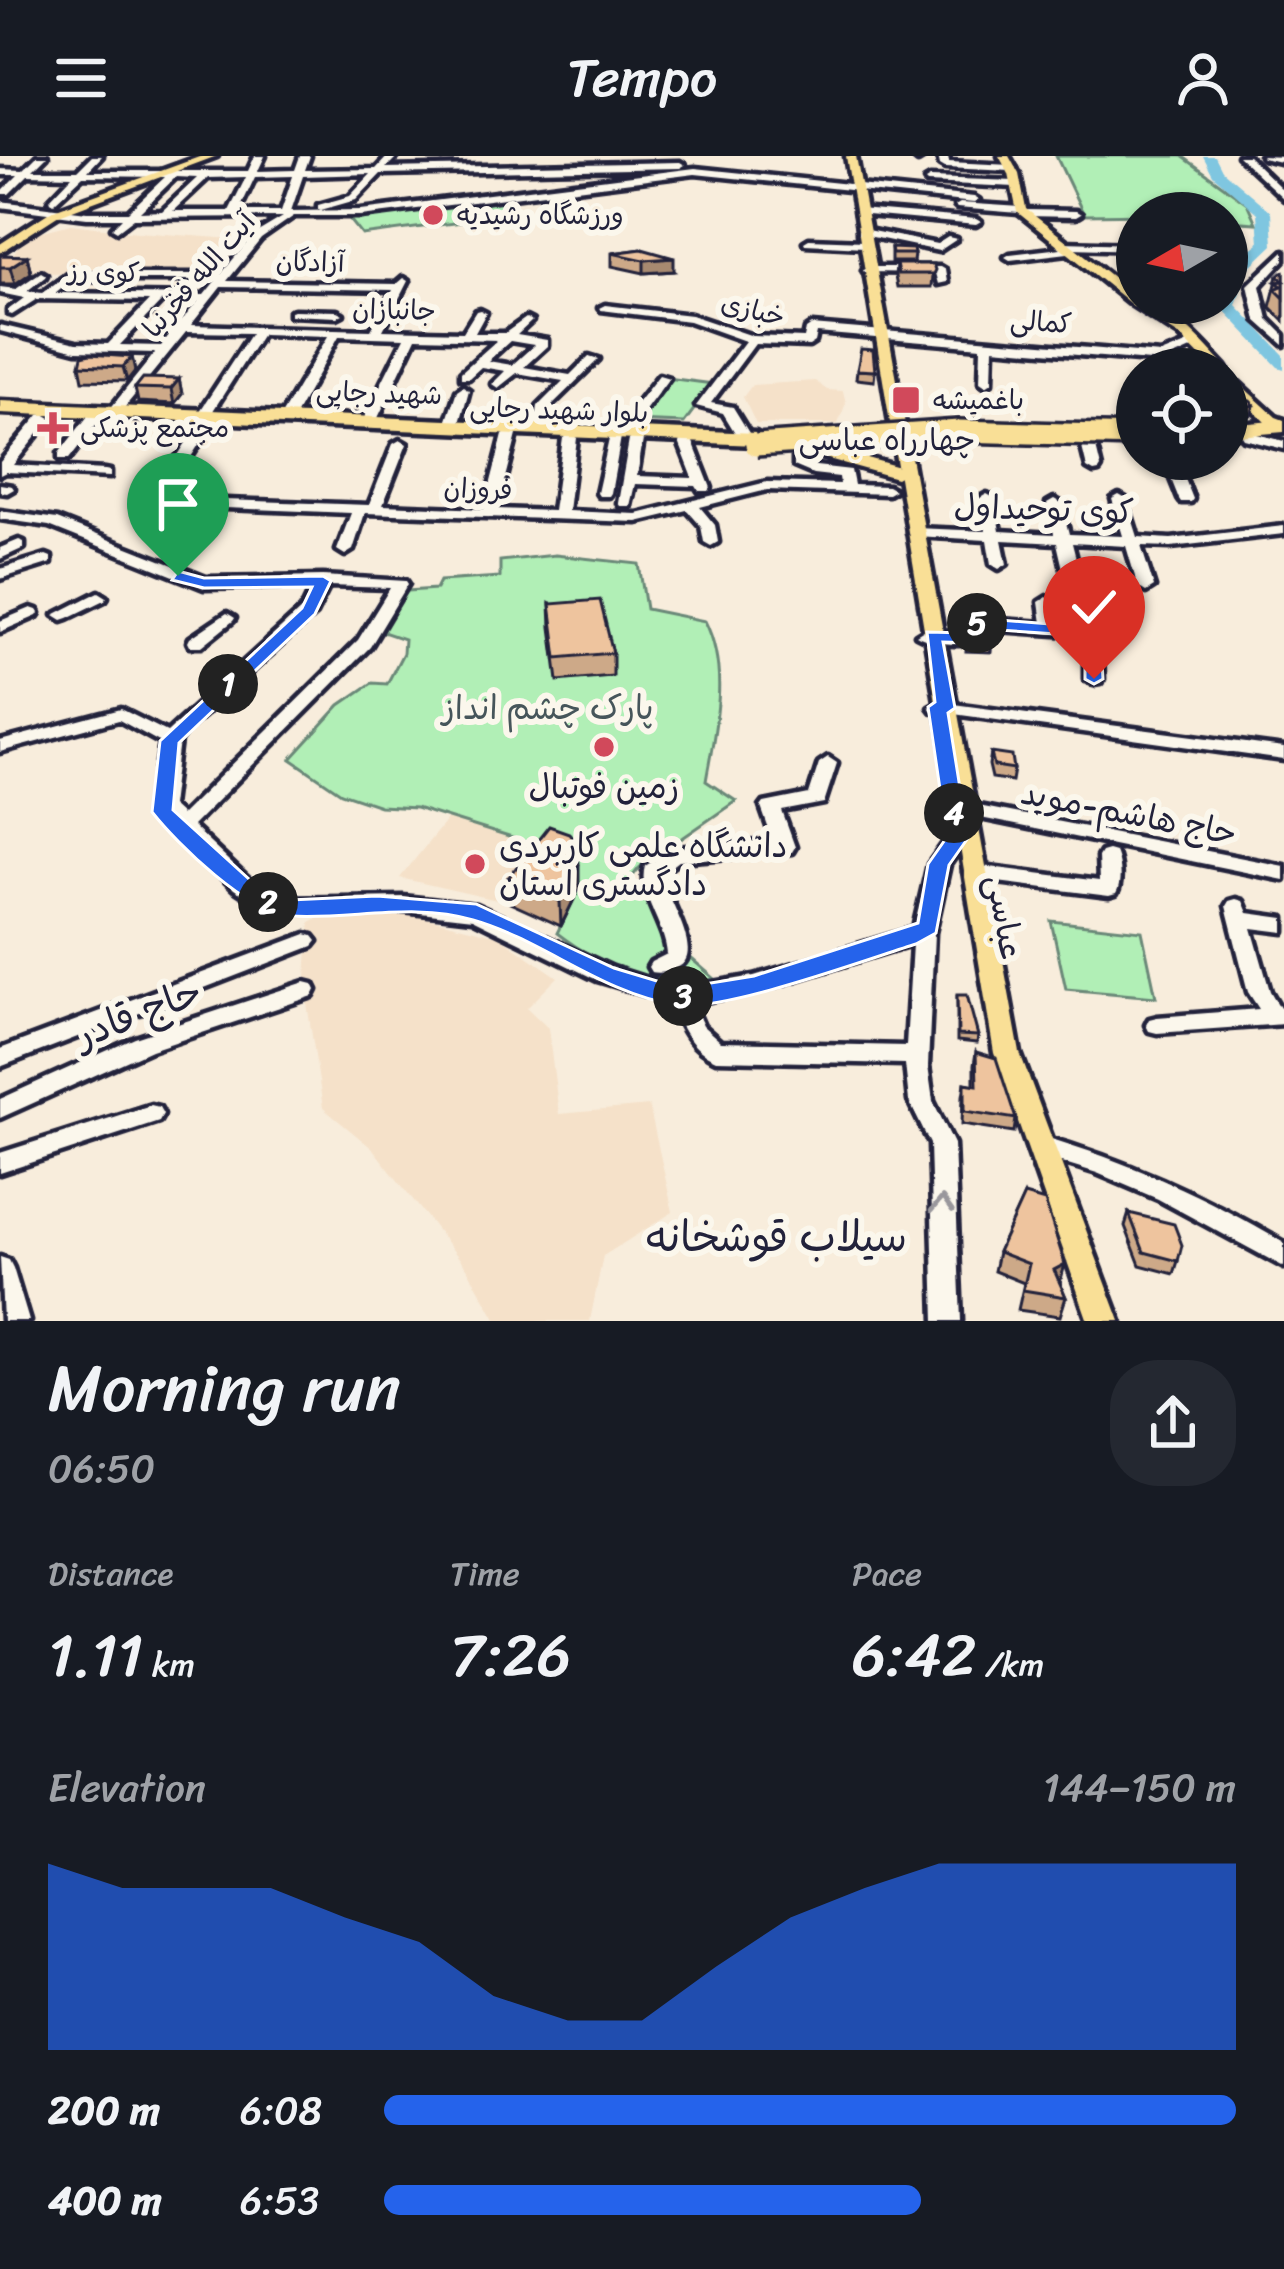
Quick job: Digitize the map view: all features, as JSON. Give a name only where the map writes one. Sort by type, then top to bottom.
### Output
[{"type":"highway","name":"شهید رجایی","points":[[0,407],[115,410],[205,419],[287,417],[542,426],[624,437]]},
{"type":"highway","name":"بلوار شهید رجایی","points":[[0,416],[205,419],[686,440]]},
{"type":"highway","points":[[1248,430],[1284,428]]},
{"type":"highway","points":[[751,439],[898,430],[962,435],[1116,433]]},
{"type":"highway","points":[[686,440],[959,431],[1116,434]]},
{"type":"highway","points":[[1052,431],[1087,439],[1116,436]]},
{"type":"highway","points":[[686,440],[807,449],[851,444],[840,432]]},
{"type":"highway","points":[[807,449],[892,481]]},
{"type":"main road","points":[[0,249],[55,206],[212,156]]},
{"type":"main road","name":"عباسى","points":[[855,156],[885,335],[906,415],[894,447],[892,481],[929,636]]},
{"type":"main road","points":[[1007,162],[1023,212],[1116,283]]},
{"type":"main road","points":[[1170,324],[1200,348]]},
{"type":"main road","name":"عباسى","points":[[898,430],[929,636],[1006,1053],[1104,1321]]},
{"type":"main road","name":"عباسى","points":[[942,708],[958,838],[997,1053],[1093,1321]]},
{"type":"street","points":[[3,198],[42,156]]},
{"type":"street","points":[[55,206],[97,156]]},
{"type":"street","points":[[117,228],[164,173],[167,156]]},
{"type":"street","points":[[233,214],[260,156]]},
{"type":"street","points":[[285,213],[305,156]]},
{"type":"street","points":[[353,156],[343,188],[362,192]]},
{"type":"street","name":"آیت الله فخرنیا","points":[[115,410],[257,237],[302,212],[362,192],[393,156]]},
{"type":"street","points":[[421,156],[424,199]]},
{"type":"street","points":[[727,174],[728,156]]},
{"type":"street","points":[[786,156],[787,180]]},
{"type":"street","points":[[1243,156],[1284,196]]},
{"type":"street","points":[[1266,156],[1284,160]]},
{"type":"street","points":[[3,172],[22,157]]},
{"type":"street","points":[[3,172],[206,175],[422,170],[468,162],[627,160],[681,160],[695,171]]},
{"type":"street","points":[[944,160],[1007,162]]},
{"type":"street","points":[[512,189],[513,161]]},
{"type":"street","points":[[466,200],[468,162]]},
{"type":"street","points":[[557,182],[564,162]]},
{"type":"street","points":[[3,198],[131,215],[361,213],[695,171],[787,180],[976,222]]},
{"type":"street","points":[[165,214],[206,175]]},
{"type":"street","points":[[930,181],[1016,184]]},
{"type":"street","points":[[861,199],[1076,214]]},
{"type":"street","points":[[861,199],[978,204]]},
{"type":"street","points":[[811,225],[807,247],[866,237],[939,248],[960,238],[976,222],[978,204]]},
{"type":"street","points":[[928,213],[919,233],[960,238]]},
{"type":"street","points":[[1010,256],[1065,247],[1116,247]]},
{"type":"street","points":[[1284,254],[1254,285],[1256,308],[1284,341]]},
{"type":"street","points":[[874,270],[917,264],[940,271],[942,282]]},
{"type":"street","points":[[1265,271],[1284,275]]},
{"type":"street","points":[[18,293],[41,275]]},
{"type":"street","name":"آزادگان","points":[[40,295],[68,277],[102,285],[109,278],[125,282],[401,281],[375,334]]},
{"type":"street","points":[[111,348],[153,298],[187,286]]},
{"type":"street","name":"کوی رز","points":[[0,290],[207,298]]},
{"type":"street","points":[[12,312],[40,295]]},
{"type":"street","name":"خبازی","points":[[605,308],[691,318],[752,340],[809,342],[812,329],[885,335]]},
{"type":"street","points":[[295,313],[337,314]]},
{"type":"street","points":[[467,336],[480,313]]},
{"type":"street","points":[[453,423],[464,382],[478,363],[526,321]]},
{"type":"street","points":[[3,328],[76,347],[164,350]]},
{"type":"street","name":"جانبازان","points":[[182,328],[507,337]]},
{"type":"street","points":[[205,419],[260,331]]},
{"type":"street","points":[[287,417],[334,333]]},
{"type":"street","points":[[370,420],[412,334]]},
{"type":"street","name":"کمالی","points":[[885,335],[1162,358],[1196,344]]},
{"type":"street","points":[[498,384],[543,343],[507,337]]},
{"type":"street","points":[[751,439],[728,410],[702,406],[752,340]]},
{"type":"street","points":[[986,343],[986,382]]},
{"type":"street","points":[[542,426],[544,406],[593,359]]},
{"type":"street","points":[[478,363],[573,379]]},
{"type":"street","points":[[604,493],[624,437],[663,378]]},
{"type":"street","points":[[1,469],[44,418]]},
{"type":"street","points":[[64,456],[93,419]]},
{"type":"street","name":"فروزان","points":[[205,419],[155,502],[649,517],[767,486],[847,487],[892,481]]},
{"type":"street","points":[[1248,433],[1284,445]]},
{"type":"street","points":[[490,514],[510,435]]},
{"type":"street","points":[[624,437],[629,480],[625,503]]},
{"type":"street","points":[[560,516],[570,438]]},
{"type":"street","points":[[1087,439],[1094,468]]},
{"type":"street","points":[[629,480],[703,486],[686,440]]},
{"type":"street","points":[[346,550],[400,444]]},
{"type":"street","points":[[807,449],[799,463],[813,470],[846,473],[847,487]]},
{"type":"street","points":[[1,469],[105,474]]},
{"type":"street","points":[[1179,480],[1186,499]]},
{"type":"street","points":[[986,498],[999,564]]},
{"type":"street","points":[[1118,499],[1146,587]]},
{"type":"street","points":[[1054,502],[1075,586]]},
{"type":"street","points":[[690,504],[708,525],[711,542]]},
{"type":"street","points":[[0,515],[52,522],[204,583],[400,584],[364,643],[181,826]]},
{"type":"street","name":"کوی توحیداول","points":[[915,532],[1171,543],[1284,530]]},
{"type":"street","points":[[0,554],[19,545]]},
{"type":"street","points":[[0,574],[46,560]]},
{"type":"street","points":[[323,581],[309,611],[170,741],[161,807],[241,884],[275,906],[403,904],[476,912],[605,974],[680,997],[754,984],[923,933]]},
{"type":"street","points":[[62,615],[99,597]]},
{"type":"street","points":[[1047,602],[1051,629]]},
{"type":"street","points":[[0,627],[31,613]]},
{"type":"street","points":[[196,642],[227,618]]},
{"type":"street","points":[[929,636],[976,639],[975,623],[1094,632],[1094,679]]},
{"type":"street","points":[[942,708],[1284,754]]},
{"type":"street","points":[[0,747],[122,714],[170,741]]},
{"type":"street","points":[[659,967],[678,958],[678,936],[668,909],[650,884],[652,872],[674,855],[785,847],[771,807],[817,799],[829,763]]},
{"type":"street","name":"حاج هاشم-موید","points":[[963,809],[1284,873]]},
{"type":"street","points":[[948,1321],[942,1144],[938,1125],[921,1101],[916,1054],[923,933],[939,864],[958,838]]},
{"type":"street","points":[[974,872],[1109,889],[1108,857]]},
{"type":"street","points":[[1279,1016],[1259,992],[1237,912],[1284,925]]},
{"type":"street","points":[[0,1058],[306,941]]},
{"type":"street","name":"حاج قادر","points":[[0,1109],[143,1045],[305,990]]},
{"type":"street","points":[[680,997],[694,1031],[716,1051],[916,1054]]},
{"type":"street","points":[[1157,1025],[1279,1016]]},
{"type":"street","points":[[0,1163],[152,1114]]},
{"type":"street","points":[[1041,1146],[1104,1162],[1168,1191],[1284,1256]]},
{"type":"street","points":[[0,1268],[16,1321]]},
{"type":"shaded area","points":[[71,224],[247,240],[216,275],[0,272],[20,244],[40,232]]},
{"type":"shaded area","points":[[815,381],[827,390],[843,391],[846,403],[838,424],[756,424],[743,397],[752,385]]},
{"type":"shaded area","name":"دانشگاه علمی کاربردی دادگستری استان","points":[[447,819],[550,850],[510,903],[400,878]]},
{"type":"shaded area","points":[[399,911],[498,936],[558,977],[527,1008],[548,1028],[559,1114],[649,1106],[673,1212],[603,1256],[590,1321],[497,1321],[467,1268],[373,1149],[323,1108],[305,990],[310,922],[329,912]]},
{"type":"green space","points":[[1056,156],[1182,156],[1232,192],[1116,192],[1116,215],[1084,215]]},
{"type":"green space","name":"ورزشگاه رشیدیه","points":[[500,197],[516,215],[362,235],[347,216]]},
{"type":"green space","points":[[667,378],[713,384],[684,423],[633,421]]},
{"type":"green space","name":"پارک چشم انداز","points":[[555,555],[639,564],[646,609],[705,621],[713,640],[719,680],[706,781],[736,801],[639,868],[629,881],[656,906],[672,942],[715,979],[672,980],[632,972],[593,957],[557,933],[579,889],[541,847],[416,808],[380,806],[341,793],[291,759],[340,705],[372,683],[387,684],[403,653],[404,639],[383,632],[407,591],[436,589],[440,581],[500,577],[500,561]]},
{"type":"green space","points":[[1051,921],[1142,931],[1156,997],[1066,989]]},
{"type":"building","points":[[891,248],[913,249],[914,254],[892,254]]},
{"type":"building","points":[[642,249],[674,258],[644,260],[612,253]]},
{"type":"building","points":[[0,255],[27,256],[10,267],[0,267]]},
{"type":"building","points":[[896,264],[933,264],[935,270],[933,274],[898,274]]},
{"type":"building","points":[[861,349],[873,350],[875,371],[857,370]]},
{"type":"building","points":[[82,356],[132,357],[123,367],[80,365]]},
{"type":"building","points":[[143,378],[179,379],[171,389],[135,388]]},
{"type":"building","points":[[600,600],[613,653],[557,658],[550,604]]},
{"type":"building","points":[[990,630],[992,640],[968,640],[967,637]]},
{"type":"building","points":[[991,753],[1012,756],[1014,769],[994,766]]},
{"type":"building","points":[[549,826],[569,833],[577,843],[579,864],[560,901],[508,878]]},
{"type":"building","points":[[957,995],[967,995],[978,1036],[958,1035]]},
{"type":"building","points":[[976,1052],[996,1058],[1016,1119],[965,1111],[965,1083],[977,1085]]},
{"type":"building","points":[[1024,1195],[1045,1201],[1065,1264],[1054,1270],[1066,1297],[1023,1290],[1029,1264],[998,1252]]},
{"type":"building","points":[[1129,1213],[1174,1224],[1182,1245],[1178,1261],[1144,1252]]},
{"type":"waterway","points":[[1209,156],[1217,172],[1264,212],[1266,245],[1240,270],[1228,306],[1284,364]]},
{"type":"place","name":"ورزشگاه رشیدیه","points":[[433,215]]},
{"type":"place","name":"باغمیشه","points":[[906,400]]},
{"type":"place","name":"مجتمع پزشکی","points":[[53,428]]},
{"type":"place","name":"زمین فوتبال","points":[[604,747]]},
{"type":"place","name":"دانشگاه علمی کاربردی دادگستری استان","points":[[475,864]]},
{"type":"district","name":"چهارراه عباسی","points":[[887,440]]},
{"type":"district","name":"سیلاب قوشخانه","points":[[776,1236]]},
{"type":"route","points":[[178,576],[204,583],[323,581],[318,601],[309,611],[179,727],[170,741],[163,812],[241,884],[275,906],[287,908],[377,903],[476,912],[605,974],[680,997],[754,984],[908,939],[928,928],[939,864],[958,838],[938,707],[946,708],[933,636],[976,639],[975,623],[1094,632],[1094,679]]}]
